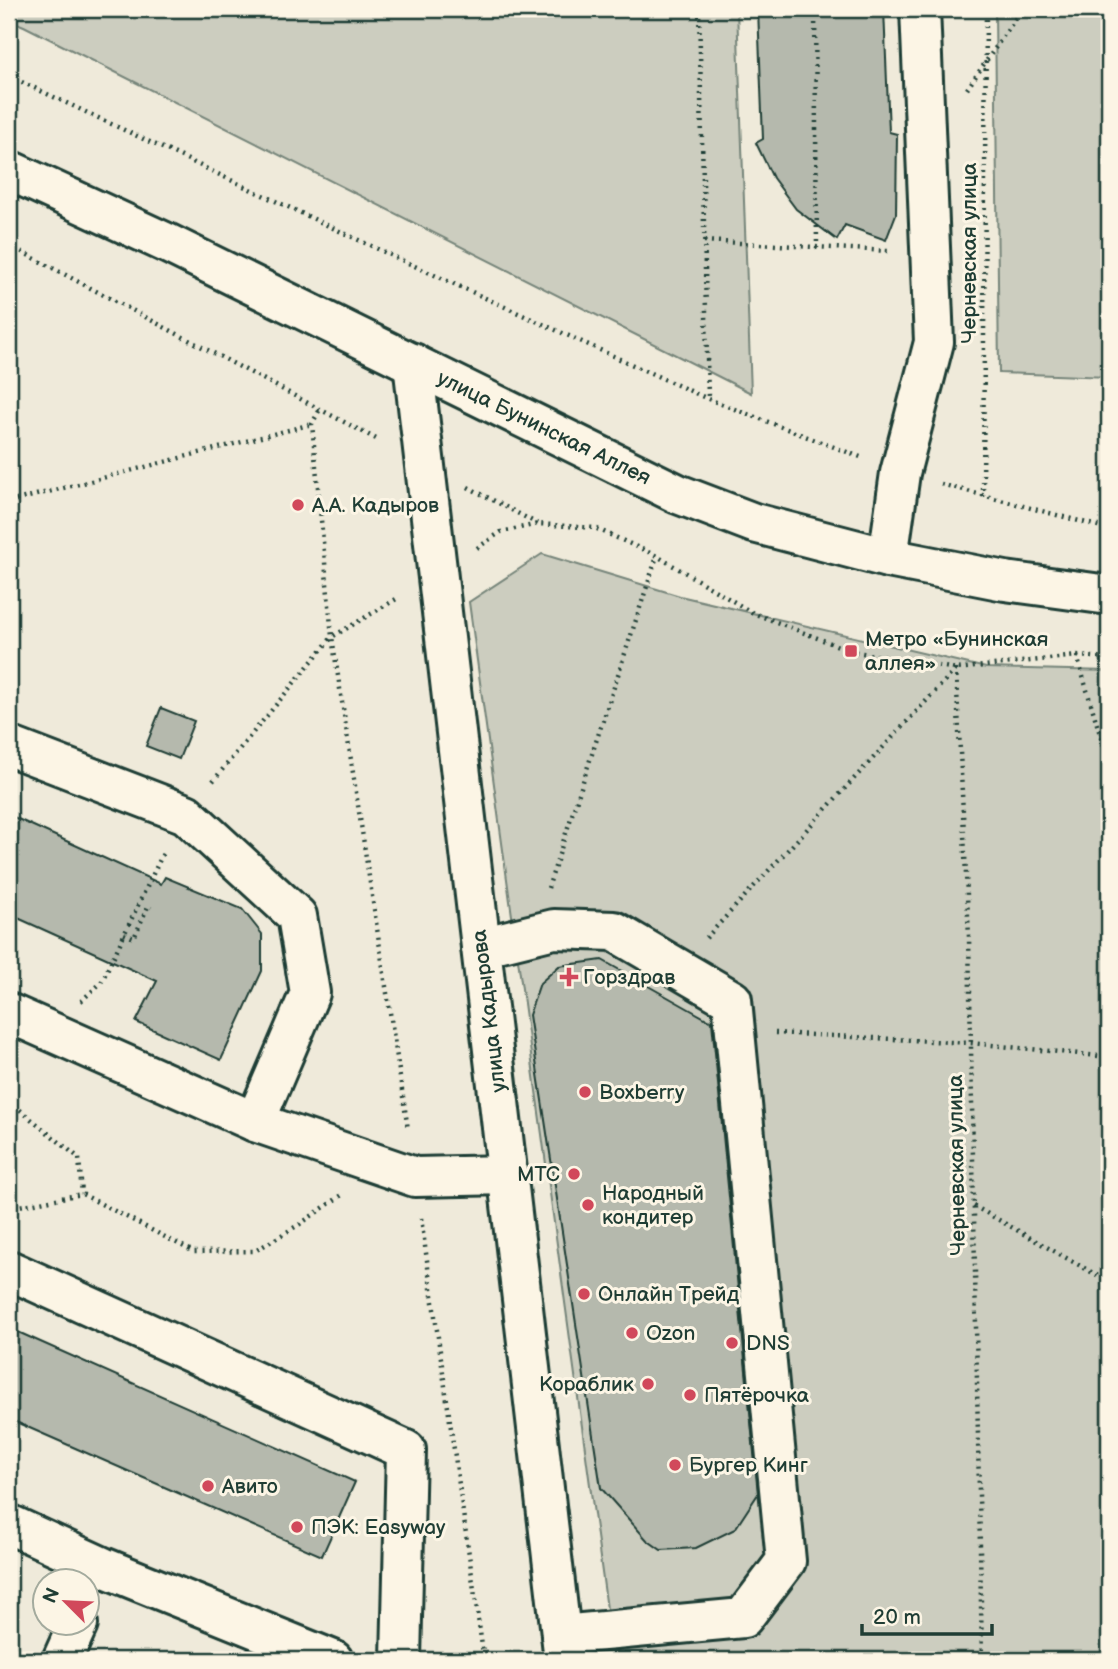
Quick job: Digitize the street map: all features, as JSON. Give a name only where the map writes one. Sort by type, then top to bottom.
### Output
[{"type":"street","points":[[888,558],[900,473],[934,342],[920,9]]},
{"type":"street","name":"улица Бунинская Аллея","points":[[9,170],[169,244],[678,494],[754,523],[888,558],[1005,582],[1109,594]]},
{"type":"street","name":"улица Кадырова","points":[[413,363],[562,1647]]},
{"type":"street","points":[[9,746],[186,814],[297,916],[310,993],[255,1122]]},
{"type":"street","points":[[481,947],[554,929],[614,931],[732,999],[786,1561],[743,1618],[562,1647]]},
{"type":"street","points":[[16,1016],[255,1122],[415,1177],[508,1175]]},
{"type":"street","points":[[9,1270],[407,1450],[401,1660]]},
{"type":"street","points":[[9,1524],[103,1567],[333,1660]]},
{"type":"street","points":[[62,1660],[72,1638]]},
{"type":"path","points":[[9,76],[397,258],[708,399],[699,9]]},
{"type":"path","points":[[815,9],[817,248]]},
{"type":"path","name":"Черневская улица","points":[[983,497],[986,9]]},
{"type":"path","points":[[963,94],[1022,9]]},
{"type":"path","points":[[704,241],[930,253]]},
{"type":"path","points":[[9,245],[319,411],[312,424],[332,637],[415,1177],[484,1660]]},
{"type":"path","points":[[9,502],[312,424]]},
{"type":"path","points":[[16,1016],[80,1002],[102,983],[159,860],[186,814],[332,637],[438,575],[501,532],[538,524],[595,528],[657,556],[754,614],[851,651],[956,669],[1077,656],[1109,658]]},
{"type":"path","points":[[533,933],[657,556]]},
{"type":"path","points":[[1077,656],[1109,765]]},
{"type":"path","points":[[678,968],[956,669]]},
{"type":"path","name":"Черневская улица","points":[[956,669],[969,937],[982,1660]]},
{"type":"path","points":[[124,933],[134,938],[148,906],[151,908]]},
{"type":"path","points":[[734,1031],[971,1044],[1109,1057]]},
{"type":"path","points":[[9,1101],[79,1158],[82,1194]]},
{"type":"path","points":[[9,1212],[14,1207],[82,1194],[194,1252],[255,1251],[350,1189]]},
{"type":"path","points":[[974,1206],[1109,1282]]},
{"type":"shaded area","points":[[9,9],[737,9],[751,393],[9,20]]},
{"type":"shaded area","points":[[995,9],[1109,9],[1109,377],[999,373]]},
{"type":"shaded area","points":[[542,554],[680,596],[986,668],[1109,671],[1109,1660],[614,1660],[469,602]]},
{"type":"building","points":[[758,9],[884,9],[889,132],[897,134],[896,214],[886,240],[845,225],[837,240],[796,209],[773,178],[756,143],[763,139]]},
{"type":"building","points":[[161,708],[194,721],[179,759],[146,746]]},
{"type":"building","points":[[9,815],[161,884],[165,877],[242,909],[262,934],[262,971],[221,1060],[136,1022],[157,981],[9,914]]},
{"type":"building","points":[[602,960],[712,1022],[758,1494],[735,1529],[696,1548],[661,1550],[647,1540],[601,1488],[529,1015],[540,983],[559,966]]},
{"type":"building","points":[[9,1328],[355,1482],[322,1556],[9,1419]]},
{"type":"place","name":"А.А. Кадыров","points":[[298,505]]},
{"type":"place","name":"Метро «Бунинская аллея»","points":[[851,651]]},
{"type":"place","name":"Горздрав","points":[[569,977]]},
{"type":"place","name":"Boxberry","points":[[585,1092]]},
{"type":"place","name":"МТС","points":[[574,1174]]},
{"type":"place","name":"Народный кондитер","points":[[588,1205]]},
{"type":"place","name":"Онлайн Трейд","points":[[584,1294]]},
{"type":"place","name":"Ozon","points":[[632,1333]]},
{"type":"place","name":"DNS","points":[[732,1343]]},
{"type":"place","name":"Кораблик","points":[[648,1384]]},
{"type":"place","name":"Пятёрочка","points":[[690,1395]]},
{"type":"place","name":"Бургер Кинг","points":[[675,1465]]},
{"type":"place","name":"Авито","points":[[208,1486]]},
{"type":"place","name":"ПЭК: Easyway","points":[[297,1527]]}]
